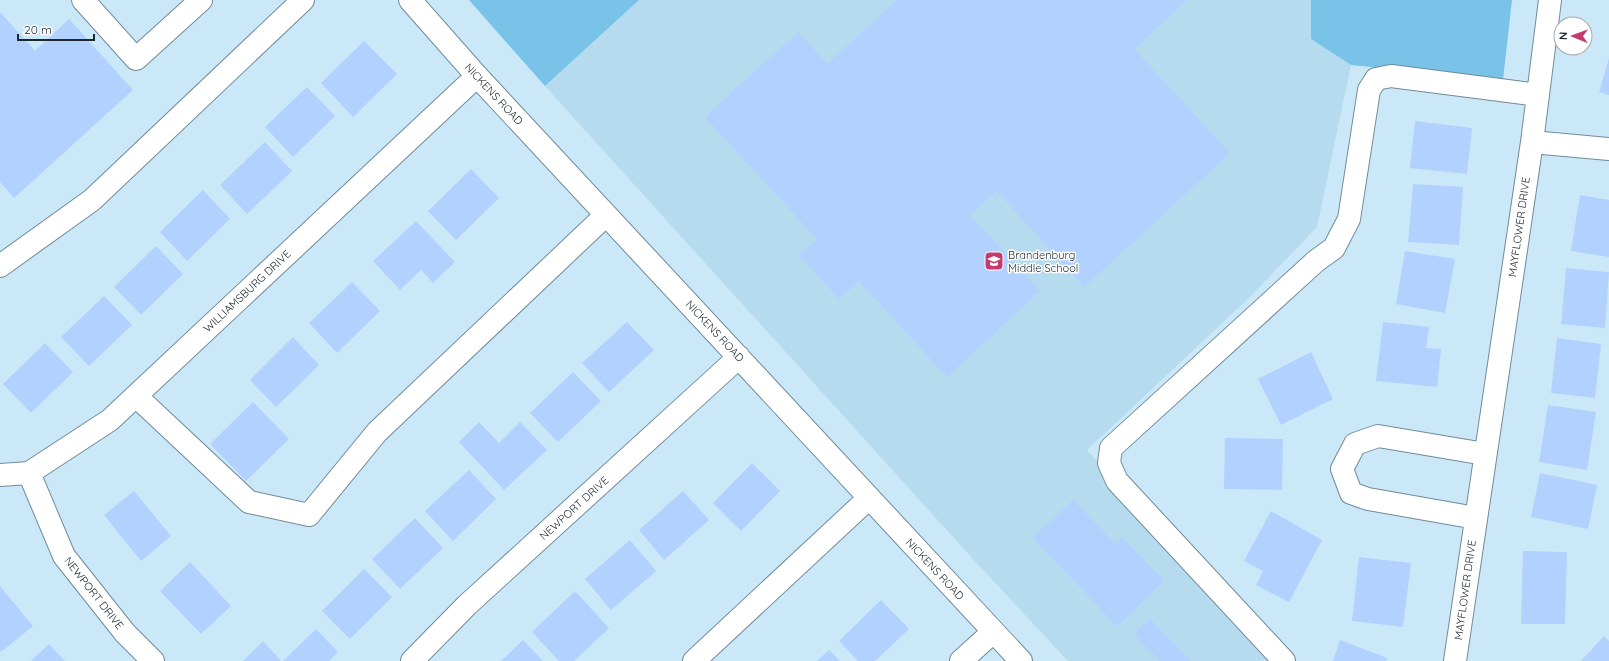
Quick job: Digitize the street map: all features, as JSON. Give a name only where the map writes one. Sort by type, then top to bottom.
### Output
[{"type":"street","points":[[83,0],[136,59],[201,0]]},
{"type":"street","points":[[0,266],[92,200],[302,0]]},
{"type":"street","name":"NICKENS ROAD","points":[[410,0],[477,76],[1021,661]]},
{"type":"street","name":"MAYFLOWER DRIVE","points":[[1455,661],[1532,142],[1550,0]]},
{"type":"street","name":"WILLIAMSBURG DRIVE","points":[[0,475],[29,473],[110,420],[477,76]]},
{"type":"street","points":[[1284,661],[1116,481],[1109,463],[1111,448],[1316,261],[1334,248],[1349,219],[1369,90],[1376,79],[1391,76],[1538,95]]},
{"type":"street","points":[[1532,142],[1609,149]]},
{"type":"street","points":[[136,396],[249,502],[309,515],[378,432],[606,215]]},
{"type":"street","name":"NEWPORT DRIVE","points":[[412,661],[467,606],[739,357]]},
{"type":"street","points":[[1476,518],[1368,499],[1351,493],[1342,469],[1355,444],[1378,436],[1486,454]]},
{"type":"street","name":"NEWPORT DRIVE","points":[[29,473],[64,556],[126,633],[153,661]]},
{"type":"street","points":[[694,661],[870,498]]},
{"type":"street","points":[[961,661],[994,632]]},
{"type":"shaded area","points":[[469,0],[639,0],[545,86]]},
{"type":"shaded area","name":"Brandenburg Middle School","points":[[639,0],[1311,0],[1311,39],[1351,65],[1317,227],[1252,295],[1087,450],[1277,661],[1068,661],[972,558],[545,86]]},
{"type":"shaded area","points":[[1311,0],[1512,0],[1503,80],[1351,65],[1311,39]]},
{"type":"building","points":[[897,0],[1187,0],[1134,49],[1230,153],[1084,287],[997,191],[970,215],[1040,291],[947,377],[859,281],[839,299],[799,255],[817,239],[705,117],[798,32],[827,64]]},
{"type":"building","points":[[0,12],[35,51],[69,19],[133,90],[14,198],[0,182]]},
{"type":"building","points":[[364,41],[397,74],[353,117],[321,83]]},
{"type":"building","points":[[1609,58],[1609,95],[1599,92]]},
{"type":"building","points":[[307,87],[335,116],[293,157],[265,127]]},
{"type":"building","points":[[1415,121],[1472,128],[1467,174],[1410,168]]},
{"type":"building","points":[[265,142],[292,171],[247,214],[220,185]]},
{"type":"building","points":[[471,169],[499,198],[456,240],[428,211]]},
{"type":"building","points":[[1413,184],[1463,187],[1459,245],[1408,242]]},
{"type":"building","points":[[203,190],[230,219],[187,261],[160,232]]},
{"type":"building","points":[[1580,195],[1609,200],[1609,257],[1571,251]]},
{"type":"building","points":[[416,221],[455,262],[433,283],[421,270],[400,290],[373,261]]},
{"type":"building","points":[[156,246],[183,274],[141,315],[114,287]]},
{"type":"building","points":[[1405,251],[1455,259],[1445,313],[1396,304]]},
{"type":"building","points":[[1566,268],[1609,272],[1605,328],[1561,324]]},
{"type":"building","points":[[352,282],[380,311],[337,353],[309,323]]},
{"type":"building","points":[[104,296],[132,325],[89,366],[61,337]]},
{"type":"building","points":[[627,322],[654,350],[609,392],[582,363]]},
{"type":"building","points":[[1383,322],[1429,327],[1426,348],[1441,349],[1437,387],[1376,381]]},
{"type":"building","points":[[293,337],[319,365],[276,407],[250,380]]},
{"type":"building","points":[[1557,338],[1601,344],[1595,398],[1551,393]]},
{"type":"building","points":[[45,343],[73,372],[31,413],[3,384]]},
{"type":"building","points":[[1311,352],[1333,399],[1281,425],[1258,379]]},
{"type":"building","points":[[573,372],[601,401],[558,442],[530,413]]},
{"type":"building","points":[[253,402],[289,439],[246,481],[210,444]]},
{"type":"building","points":[[1548,405],[1596,412],[1587,470],[1539,462]]},
{"type":"building","points":[[479,422],[499,443],[520,422],[547,450],[504,490],[459,442]]},
{"type":"building","points":[[1225,438],[1283,439],[1282,490],[1224,489]]},
{"type":"building","points":[[752,463],[780,491],[741,531],[713,503]]},
{"type":"building","points":[[469,470],[496,499],[453,541],[425,511]]},
{"type":"building","points":[[1540,473],[1597,485],[1588,529],[1531,517]]},
{"type":"building","points":[[134,491],[171,536],[141,561],[104,515]]},
{"type":"building","points":[[683,491],[709,520],[664,560],[639,530]]},
{"type":"building","points":[[1073,500],[1115,544],[1122,537],[1164,581],[1117,626],[1033,538]]},
{"type":"building","points":[[1271,511],[1322,540],[1289,602],[1256,585],[1263,571],[1244,561]]},
{"type":"building","points":[[415,518],[443,548],[400,589],[372,559]]},
{"type":"building","points":[[630,540],[656,571],[611,610],[585,579]]},
{"type":"building","points":[[1523,551],[1567,552],[1565,624],[1521,624]]},
{"type":"building","points":[[1359,557],[1411,563],[1403,627],[1352,621]]},
{"type":"building","points":[[190,562],[231,606],[201,634],[160,591]]},
{"type":"building","points":[[364,569],[392,597],[350,639],[322,611]]},
{"type":"building","points":[[0,586],[33,626],[1,652],[0,650]]},
{"type":"building","points":[[575,591],[609,628],[574,661],[559,661],[532,632]]},
{"type":"building","points":[[881,600],[909,629],[875,661],[858,661],[839,641]]},
{"type":"building","points":[[1150,619],[1191,661],[1160,661],[1134,634]]},
{"type":"building","points":[[316,629],[338,652],[329,661],[283,661]]},
{"type":"building","points":[[1604,636],[1609,641],[1609,661],[1581,661]]},
{"type":"building","points":[[523,640],[543,661],[501,661]]},
{"type":"building","points":[[1340,640],[1387,658],[1386,661],[1333,661]]},
{"type":"building","points":[[263,641],[281,661],[243,661]]},
{"type":"building","points":[[49,644],[65,661],[31,661]]},
{"type":"building","points":[[829,650],[840,661],[817,661]]},
{"type":"place","name":"Brandenburg Middle School","points":[[994,261]]}]
